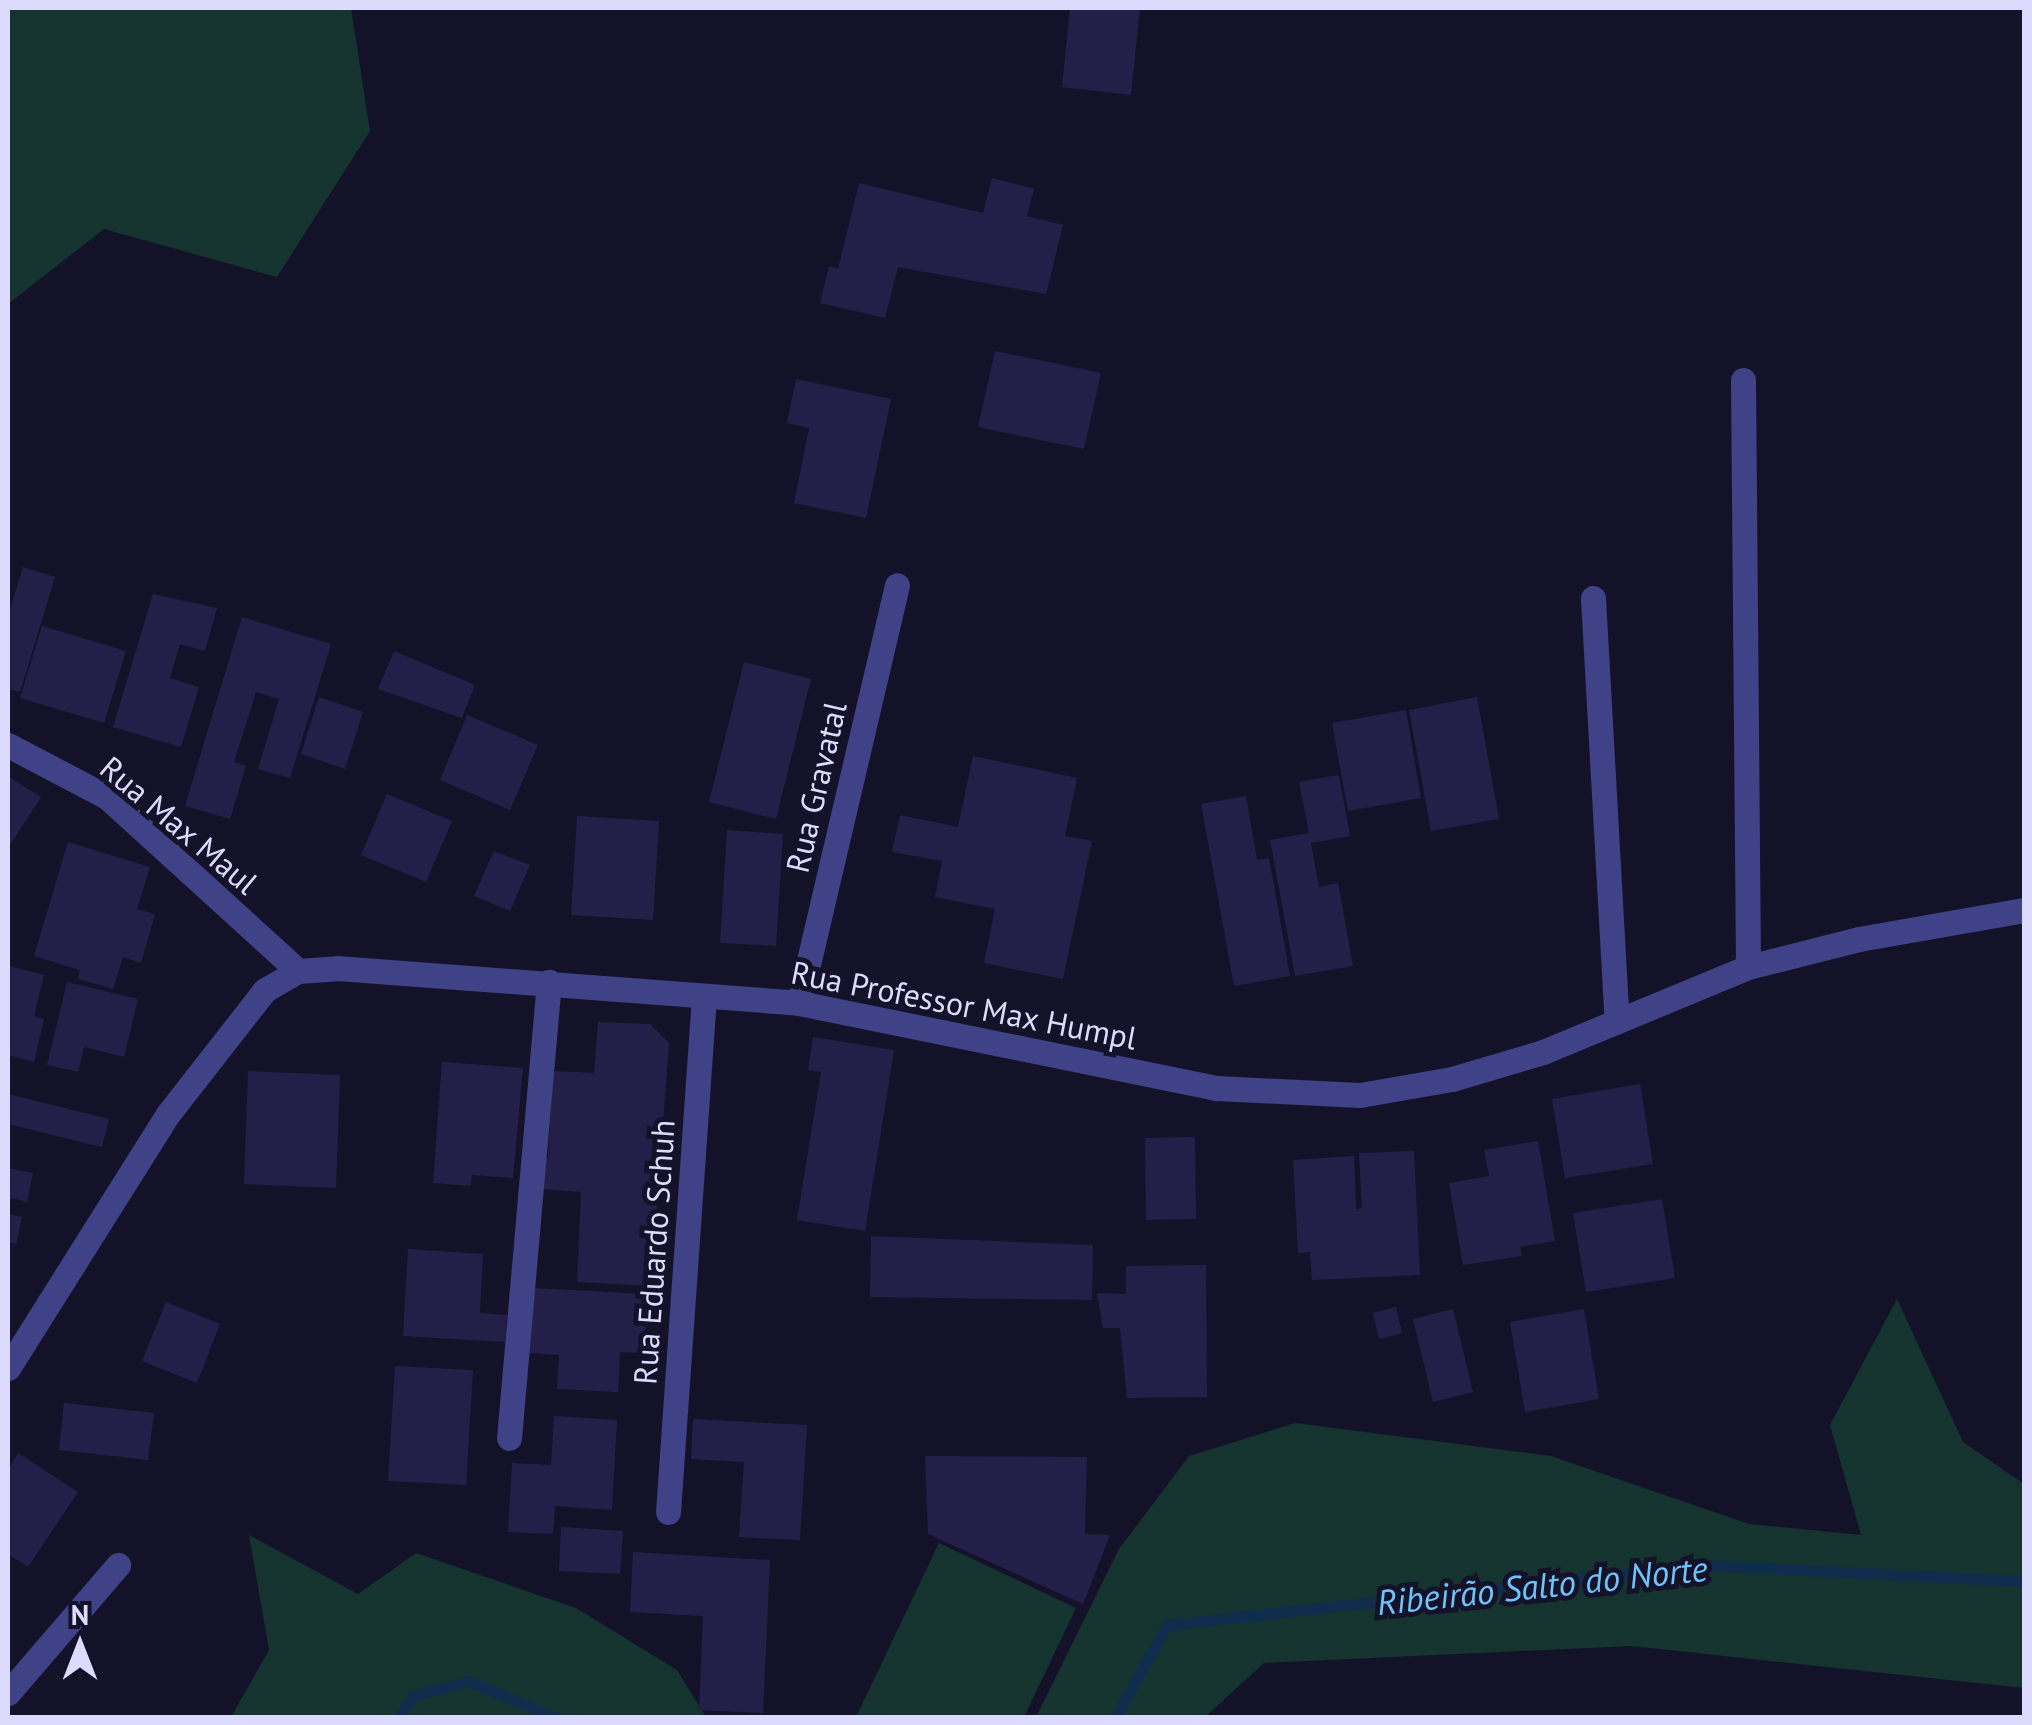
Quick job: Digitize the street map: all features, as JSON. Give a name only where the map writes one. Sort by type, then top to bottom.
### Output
[{"type":"street","points":[[1743,380],[1748,967]]},
{"type":"street","name":"Rua Gravatal","points":[[799,1003],[897,585]]},
{"type":"street","points":[[1593,598],[1617,1021]]},
{"type":"street","name":"Rua Max Maul","points":[[8,745],[107,797],[298,971]]},
{"type":"street","name":"Rua Professor Max Humpl","points":[[298,971],[549,982],[799,1003],[1277,1095],[1360,1096],[1418,1087],[1543,1052],[1748,967],[1858,939],[2024,910]]},
{"type":"street","points":[[8,1368],[168,1114],[264,990],[298,971]]},
{"type":"street","points":[[509,1438],[549,982]]},
{"type":"street","name":"Rua Eduardo Schuh","points":[[668,1512],[704,996]]},
{"type":"street","points":[[8,1693],[118,1566]]},
{"type":"green space","points":[[8,8],[351,8],[370,131],[277,277],[104,229],[8,304]]},
{"type":"green space","points":[[1897,1299],[1963,1442],[2024,1484],[2024,1688],[1631,1646],[1264,1663],[1205,1717],[1036,1717],[1119,1549],[1189,1456],[1295,1423],[1551,1456],[1749,1524],[1861,1535],[1830,1425]]},
{"type":"green space","points":[[249,1535],[358,1594],[416,1553],[576,1608],[677,1670],[706,1717],[231,1717],[269,1650]]},
{"type":"green space","points":[[939,1543],[1076,1608],[1024,1717],[856,1717]]},
{"type":"building","points":[[1070,8],[1140,8],[1131,95],[1062,87]]},
{"type":"building","points":[[992,178],[1034,189],[1027,216],[1063,225],[1046,294],[898,267],[885,318],[820,303],[829,266],[838,269],[859,183],[983,213]]},
{"type":"building","points":[[995,351],[1101,373],[1084,449],[978,427]]},
{"type":"building","points":[[796,379],[891,399],[866,518],[794,503],[809,428],[787,423]]},
{"type":"building","points":[[23,567],[55,577],[20,692],[8,689],[8,616]]},
{"type":"building","points":[[153,594],[217,608],[205,651],[180,644],[170,678],[199,687],[181,747],[113,727]]},
{"type":"building","points":[[242,617],[331,644],[290,778],[258,769],[279,699],[256,692],[234,762],[246,766],[230,819],[185,806]]},
{"type":"building","points":[[42,626],[126,651],[104,723],[20,698]]},
{"type":"building","points":[[394,651],[475,685],[462,718],[378,689]]},
{"type":"building","points":[[744,662],[811,679],[776,819],[709,802]]},
{"type":"building","points":[[319,697],[363,712],[345,769],[301,754]]},
{"type":"building","points":[[1477,697],[1499,819],[1431,831],[1409,710]]},
{"type":"building","points":[[1406,710],[1421,798],[1348,811],[1332,723]]},
{"type":"building","points":[[467,715],[538,745],[510,810],[440,780]]},
{"type":"building","points":[[973,756],[1077,778],[1065,836],[1092,841],[1063,979],[984,963],[995,909],[935,897],[942,861],[892,852],[900,815],[958,827]]},
{"type":"building","points":[[1339,775],[1350,836],[1311,843],[1319,887],[1338,883],[1353,966],[1295,976],[1270,840],[1309,833],[1299,782]]},
{"type":"building","points":[[8,776],[41,797],[8,848]]},
{"type":"building","points":[[387,794],[452,821],[426,882],[361,855]]},
{"type":"building","points":[[1246,796],[1257,860],[1269,858],[1290,976],[1234,986],[1201,804]]},
{"type":"building","points":[[577,816],[659,821],[653,920],[571,915]]},
{"type":"building","points":[[727,830],[783,834],[776,946],[720,943]]},
{"type":"building","points":[[68,842],[150,867],[137,909],[155,914],[141,963],[123,957],[113,989],[78,979],[80,970],[34,956]]},
{"type":"building","points":[[494,851],[530,865],[510,911],[474,896]]},
{"type":"building","points":[[9,966],[44,975],[34,1016],[44,1019],[34,1062],[8,1055]]},
{"type":"building","points":[[67,982],[138,999],[124,1057],[84,1047],[78,1072],[47,1065]]},
{"type":"building","points":[[598,1022],[650,1024],[669,1043],[651,1286],[577,1282],[581,1192],[539,1189],[541,1158],[548,1158],[553,1071],[594,1073]]},
{"type":"building","points":[[813,1037],[894,1050],[865,1231],[797,1220],[821,1072],[808,1070]]},
{"type":"building","points":[[442,1062],[523,1068],[513,1178],[472,1175],[471,1186],[433,1183]]},
{"type":"building","points":[[248,1071],[340,1075],[336,1188],[244,1184]]},
{"type":"building","points":[[1640,1084],[1653,1164],[1565,1178],[1552,1099]]},
{"type":"building","points":[[8,1094],[109,1119],[102,1147],[8,1124]]},
{"type":"building","points":[[1195,1137],[1196,1219],[1146,1220],[1145,1138]]},
{"type":"building","points":[[1538,1141],[1555,1241],[1520,1247],[1522,1256],[1463,1265],[1449,1183],[1489,1176],[1484,1150]]},
{"type":"building","points":[[1414,1151],[1420,1275],[1312,1280],[1310,1252],[1298,1253],[1293,1160],[1354,1156],[1356,1209],[1362,1208],[1359,1153]]},
{"type":"building","points":[[8,1168],[33,1173],[27,1202],[11,1198],[8,1207]]},
{"type":"building","points":[[1662,1199],[1675,1278],[1586,1292],[1573,1213]]},
{"type":"building","points":[[8,1214],[22,1217],[16,1244],[8,1242]]},
{"type":"building","points":[[871,1236],[1093,1245],[1092,1300],[870,1297]]},
{"type":"building","points":[[408,1249],[483,1254],[480,1313],[507,1315],[505,1342],[403,1336]]},
{"type":"building","points":[[1206,1265],[1207,1397],[1127,1398],[1120,1328],[1103,1328],[1097,1293],[1126,1294],[1126,1266]]},
{"type":"building","points":[[533,1288],[647,1294],[644,1353],[620,1352],[618,1392],[557,1389],[559,1355],[529,1353]]},
{"type":"building","points":[[166,1302],[220,1324],[197,1383],[142,1361]]},
{"type":"building","points":[[1396,1307],[1402,1333],[1379,1339],[1373,1313]]},
{"type":"building","points":[[1453,1309],[1473,1392],[1433,1402],[1413,1319]]},
{"type":"building","points":[[1584,1309],[1599,1399],[1525,1412],[1510,1322]]},
{"type":"building","points":[[395,1366],[473,1370],[466,1485],[388,1481]]},
{"type":"building","points":[[64,1403],[154,1413],[148,1460],[59,1450]]},
{"type":"building","points":[[554,1416],[617,1420],[612,1510],[555,1506],[553,1534],[508,1532],[512,1463],[551,1465]]},
{"type":"building","points":[[693,1419],[807,1425],[800,1540],[739,1537],[744,1462],[691,1459]]},
{"type":"building","points":[[18,1453],[78,1492],[28,1567],[8,1554],[8,1470]]},
{"type":"building","points":[[925,1456],[1087,1457],[1085,1534],[1110,1535],[1083,1604],[928,1534]]},
{"type":"building","points":[[561,1527],[623,1531],[620,1574],[559,1571]]},
{"type":"building","points":[[633,1552],[770,1560],[763,1713],[699,1710],[703,1616],[630,1612]]},
{"type":"waterway","name":"Ribeirão Salto do Norte","points":[[1115,1718],[1167,1625],[1704,1565],[2024,1581]]},
{"type":"waterway","name":"Ribeirão Salto do Norte","points":[[398,1718],[413,1696],[469,1681],[556,1718]]}]
